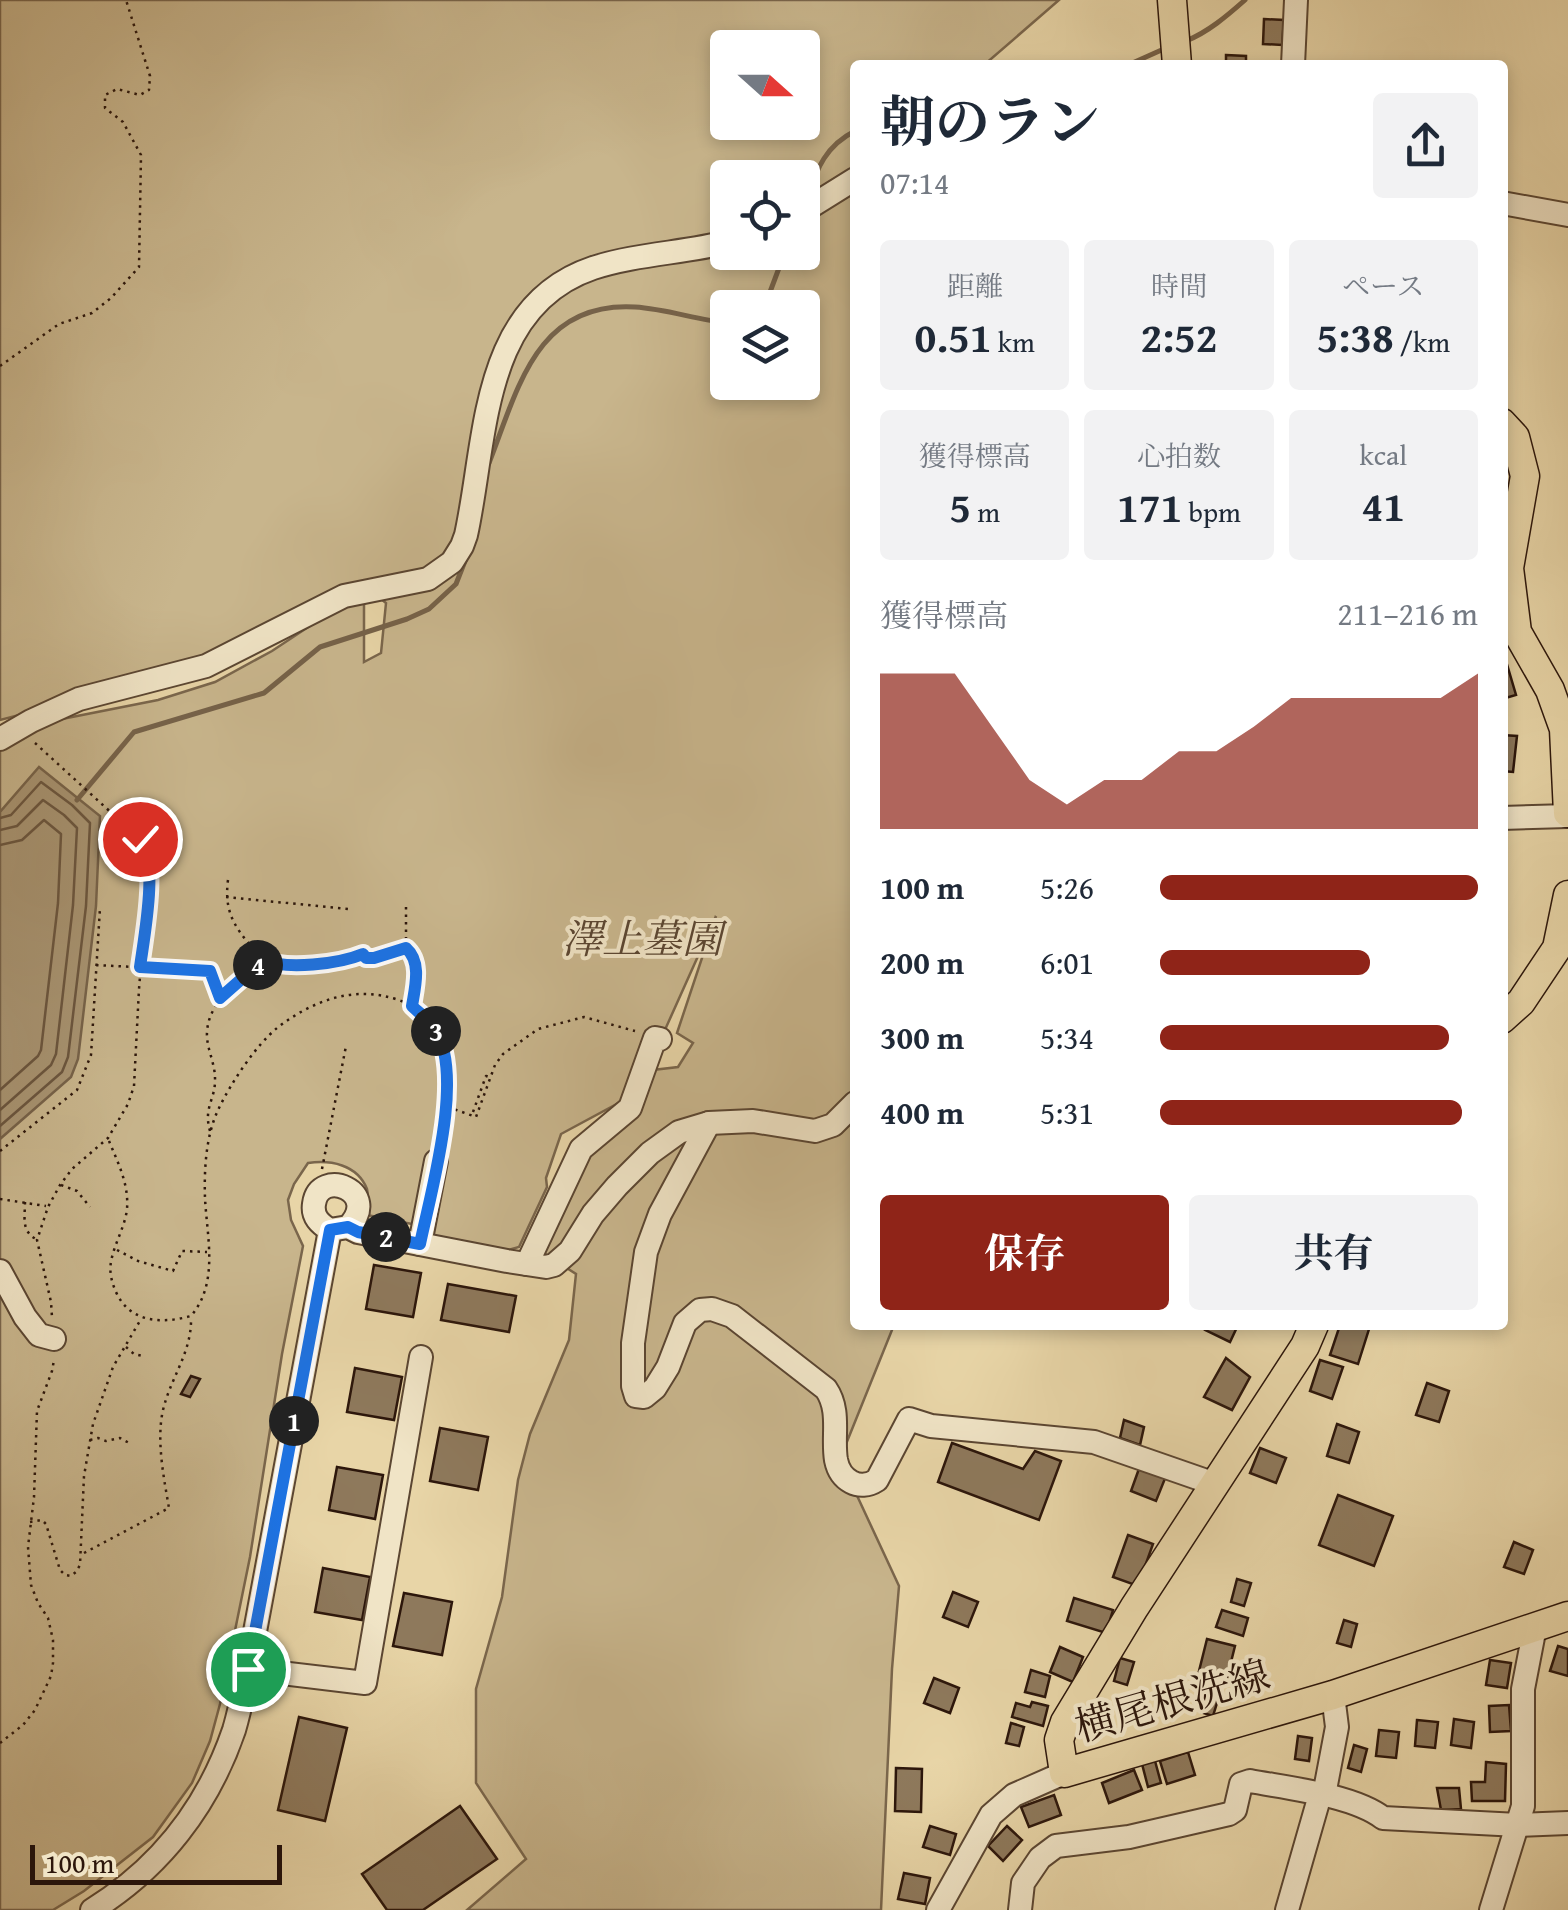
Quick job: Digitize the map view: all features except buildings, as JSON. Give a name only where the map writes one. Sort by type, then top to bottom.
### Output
[{"type":"main road","points":[[1172,0],[1176,53]]},
{"type":"main road","points":[[1508,430],[1514,437],[1524,476],[1509,568],[1517,632],[1550,690],[1564,729],[1568,814]]},
{"type":"main road","points":[[1508,1014],[1521,1002],[1557,948],[1568,894]]},
{"type":"main road","name":"横尾根洗線","points":[[1312,1330],[1065,1722],[1059,1740],[1064,1773],[1333,1694],[1568,1616]]},
{"type":"street","points":[[1294,60],[1296,0]]},
{"type":"street","points":[[820,201],[850,182]]},
{"type":"street","points":[[1508,204],[1568,215]]},
{"type":"street","points":[[0,739],[78,699],[206,666],[344,596],[417,583],[444,569],[458,554],[466,536],[489,403],[500,363],[530,310],[556,288],[592,268],[710,245]]},
{"type":"street","points":[[1508,818],[1568,814]]},
{"type":"street","points":[[527,1264],[580,1149],[630,1108],[657,1038]]},
{"type":"street","points":[[92,1910],[156,1861],[192,1816],[234,1728],[339,1229],[546,1267],[560,1262],[616,1186],[650,1153],[680,1132],[709,1123],[752,1121],[815,1132],[832,1125],[850,1108]]},
{"type":"street","points":[[709,1123],[660,1214],[646,1252],[633,1343],[636,1396],[644,1397],[655,1388],[668,1367],[685,1323],[700,1310],[712,1309],[732,1316],[826,1390],[834,1409],[837,1465],[860,1486],[877,1480],[909,1420],[931,1426],[1094,1442],[1215,1484]]},
{"type":"street","points":[[420,1244],[432,1164]]},
{"type":"street","points":[[0,1271],[39,1335],[54,1339]]},
{"type":"street","points":[[248,1669],[365,1683],[422,1357]]},
{"type":"street","points":[[1492,1910],[1523,1806],[1523,1689],[1535,1627]]},
{"type":"street","points":[[1287,1910],[1320,1795],[1325,1790],[1337,1727],[1333,1694]]},
{"type":"street","points":[[938,1910],[992,1815],[1014,1795],[1064,1773]]},
{"type":"street","points":[[1020,1910],[1024,1883],[1040,1858],[1056,1846],[1129,1837],[1229,1814],[1235,1810],[1241,1784],[1250,1781],[1370,1809],[1382,1818],[1518,1825],[1568,1823]]},
{"type":"path","points":[[0,366],[59,324],[92,313],[112,298],[139,267],[141,155],[124,122],[105,108],[105,96],[117,89],[140,96],[149,90],[150,76],[126,0]]},
{"type":"path","points":[[0,1743],[35,1710],[53,1663],[53,1640],[48,1618],[32,1585],[28,1548],[34,1497],[36,1411],[52,1371],[54,1339],[52,1302],[37,1240],[60,1185],[72,1169],[108,1138],[134,1086],[150,865],[147,847],[140,839],[40,748]]},
{"type":"path","points":[[228,880],[230,917],[263,960],[276,966],[341,962],[363,954],[374,958],[406,948]]},
{"type":"path","points":[[226,896],[348,909]]},
{"type":"path","points":[[406,907],[406,948]]},
{"type":"path","points":[[0,1151],[77,1090],[84,1076],[91,1055],[100,908]]},
{"type":"path","points":[[406,948],[416,960],[412,1006]]},
{"type":"path","points":[[211,1134],[206,1117],[216,1080],[207,1033],[212,1014],[220,998],[263,960]]},
{"type":"path","points":[[95,964],[210,971],[220,998]]},
{"type":"path","points":[[82,1554],[168,1508],[162,1416],[185,1356],[192,1330],[191,1316],[208,1284],[204,1180],[211,1134],[226,1094],[258,1048],[276,1028],[316,1004],[350,993],[369,993],[412,1006],[435,1028],[448,1071],[447,1106],[432,1164]]},
{"type":"path","points":[[447,1106],[476,1117],[495,1065],[503,1054],[538,1029],[584,1017],[657,1038]]},
{"type":"path","points":[[416,1044],[435,1028]]},
{"type":"path","points":[[321,1175],[346,1046]]},
{"type":"path","points":[[108,1138],[126,1184],[127,1207],[110,1269],[113,1285],[122,1304],[142,1318],[163,1322],[191,1316]]},
{"type":"path","points":[[60,1185],[76,1191],[90,1208]]},
{"type":"path","points":[[0,1199],[48,1206]]},
{"type":"path","points":[[26,1202],[24,1224],[37,1240]]},
{"type":"path","points":[[115,1249],[138,1261],[173,1270],[182,1251],[208,1251]]},
{"type":"path","points":[[29,1522],[42,1520],[46,1524],[60,1570],[70,1576],[76,1572],[82,1554],[81,1513],[90,1440],[113,1366],[142,1318]]},
{"type":"path","points":[[124,1346],[143,1356]]},
{"type":"path","points":[[90,1440],[120,1438],[131,1444]]},
{"type":"green space","name":"澤上墓園","points":[[0,0],[1059,0],[990,60],[850,60],[850,1330],[892,1330],[840,1459],[899,1586],[881,1910],[467,1910],[526,1859],[476,1783],[476,1689],[502,1597],[518,1480],[530,1434],[569,1340],[576,1274],[539,1250],[585,1154],[653,1070],[678,1067],[693,1043],[677,1033],[716,916],[664,1032],[624,1100],[561,1134],[546,1178],[547,1187],[519,1247],[508,1250],[426,1234],[427,1227],[367,1215],[367,1189],[357,1174],[334,1163],[308,1163],[288,1200],[291,1220],[303,1246],[250,1557],[210,1741],[192,1783],[153,1837],[53,1910],[0,1910],[0,744],[62,719],[158,700],[215,682],[272,651],[349,600],[206,666],[0,720]],"holes":[[[371,591],[386,603],[381,653],[364,662],[364,594]]]},
{"type":"water","points":[[39,767],[100,816],[96,906],[78,1059],[71,1077],[0,1139],[0,812]]},
{"type":"waterway","points":[[1186,41],[1210,28],[1245,0]]},
{"type":"waterway","points":[[1139,60],[1166,48]]},
{"type":"waterway","points":[[820,166],[837,143],[850,134]]},
{"type":"waterway","points":[[771,290],[778,270]]},
{"type":"waterway","points":[[489,463],[510,407],[536,355],[553,334],[574,318],[601,309],[635,307],[710,321]]},
{"type":"waterway","points":[[77,800],[134,732],[264,693],[320,647],[429,609],[456,584],[465,561]]},
{"type":"route","points":[[140,839],[147,847],[150,865],[140,967],[210,971],[220,998],[263,960],[276,966],[341,962],[363,954],[374,958],[406,948],[416,960],[412,1006],[435,1028],[448,1071],[444,1124],[420,1244],[348,1227],[330,1230],[248,1669]]}]
